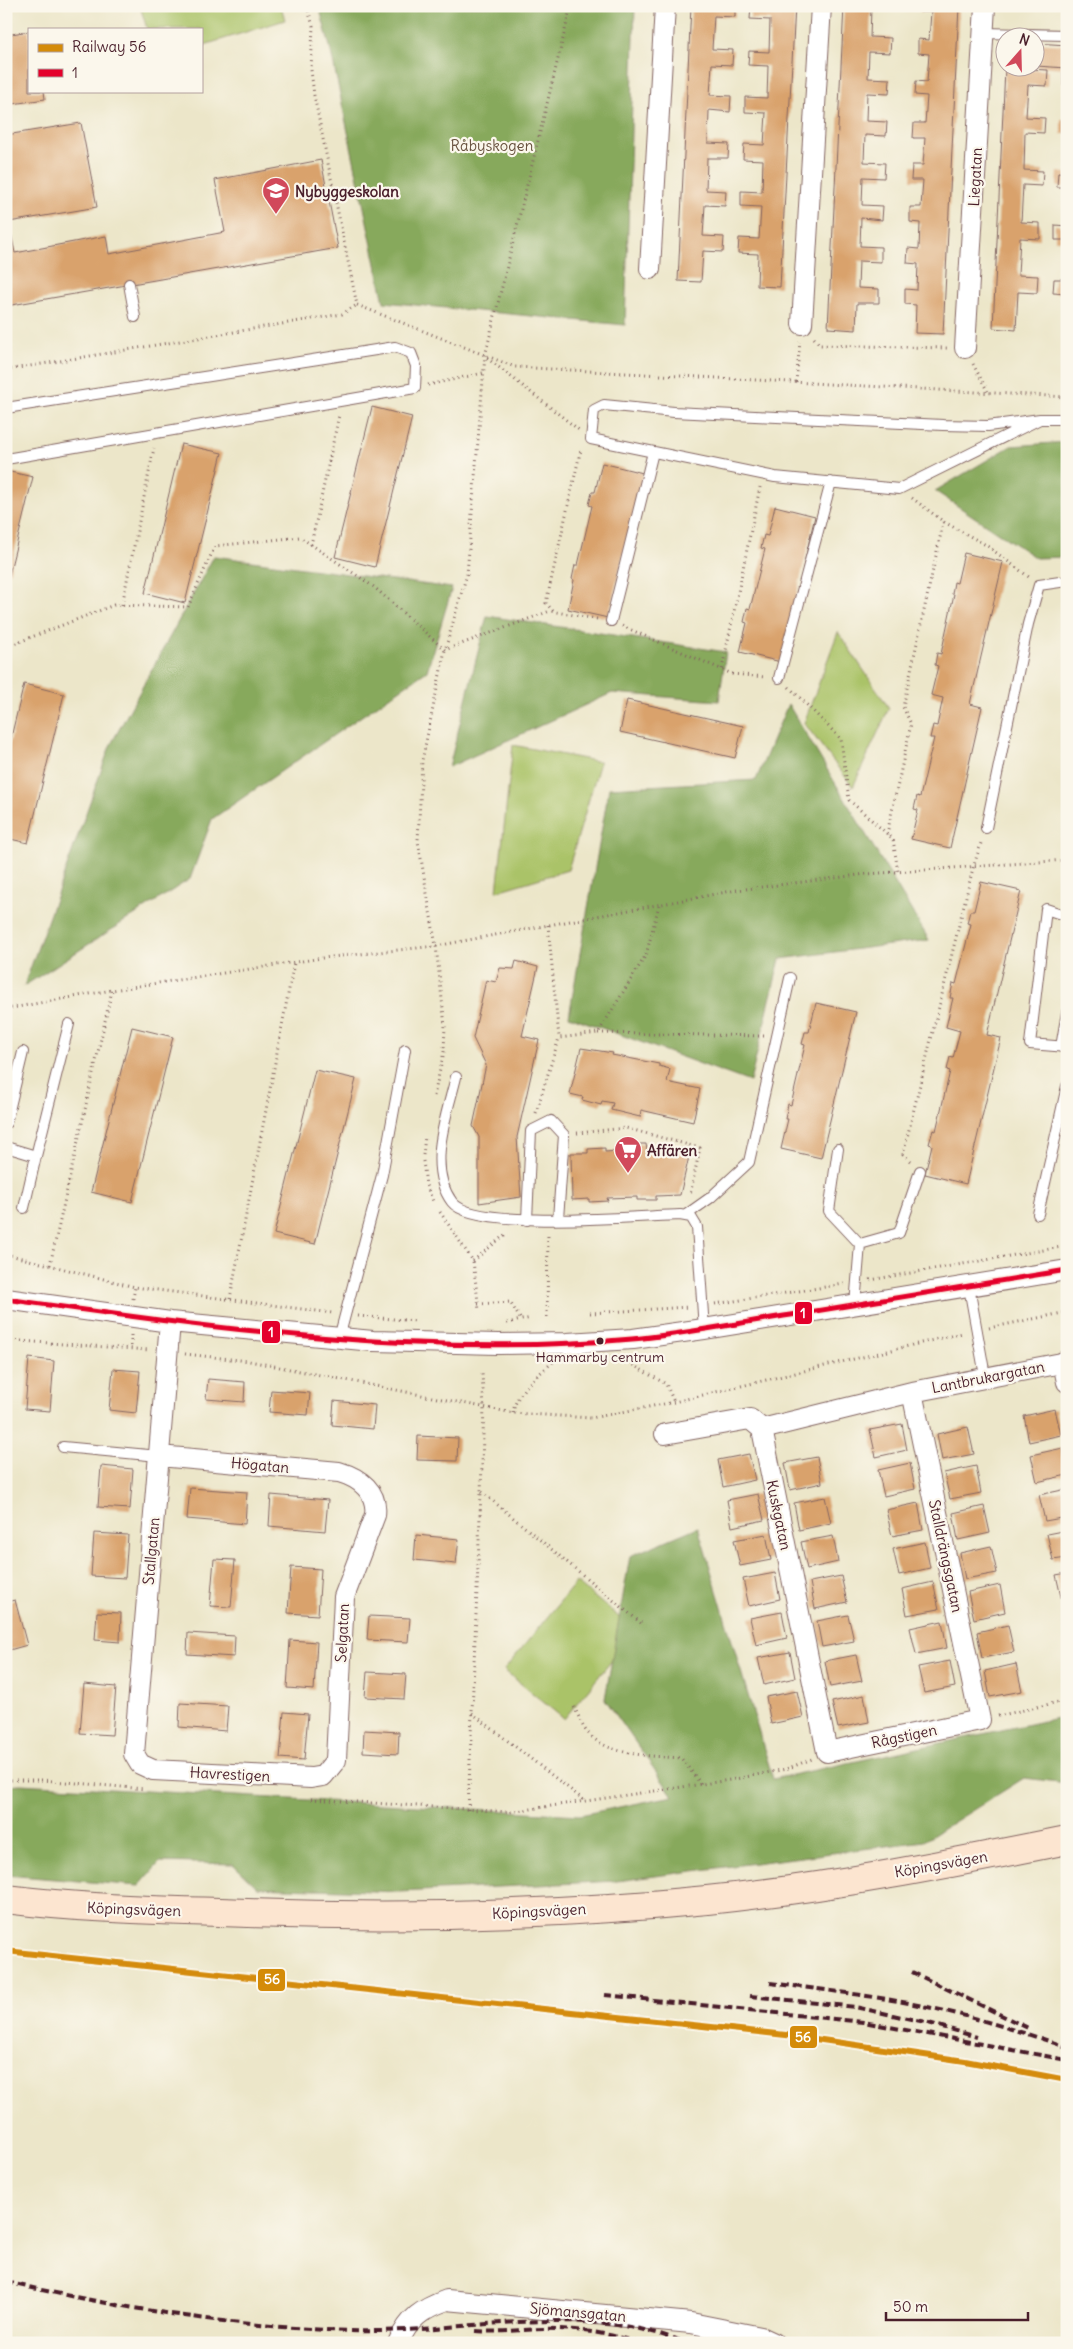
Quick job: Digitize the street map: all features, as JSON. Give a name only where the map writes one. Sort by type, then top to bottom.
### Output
[{"type":"main road","name":"Köpingsvägen","points":[[6,1899],[66,1906],[302,1916],[469,1915],[552,1911],[708,1900],[918,1869],[1067,1840]]},
{"type":"street","points":[[650,269],[665,6]]},
{"type":"street","points":[[802,324],[821,6]]},
{"type":"street","name":"Liegatan","points":[[965,348],[985,6]]},
{"type":"street","points":[[6,1299],[170,1322],[339,1338],[426,1343],[568,1343],[633,1339],[704,1330],[1067,1270]]},
{"type":"street","name":"Stallgatan","points":[[153,1770],[140,1764],[134,1754],[170,1322]]},
{"type":"street","points":[[1065,1362],[1067,1382]]},
{"type":"street","name":"Lantbrukargatan","points":[[912,1392],[984,1376],[1065,1362]]},
{"type":"street","points":[[665,1434],[750,1419],[762,1429],[912,1392]]},
{"type":"street","name":"Stalldrängsgatan","points":[[912,1392],[980,1720]]},
{"type":"street","name":"Kuskgatan","points":[[762,1429],[827,1752]]},
{"type":"street","name":"Högatan","points":[[159,1456],[339,1472],[359,1480]]},
{"type":"street","name":"Selgatan","points":[[307,1778],[323,1776],[336,1760],[344,1597],[371,1527],[376,1505],[370,1490],[359,1480]]},
{"type":"street","name":"Rågstigen","points":[[827,1752],[980,1720]]},
{"type":"street","name":"Havrestigen","points":[[153,1770],[307,1778]]},
{"type":"street","name":"Sjömansgatan","points":[[398,2343],[412,2319],[428,2307],[448,2300],[691,2323],[761,2337],[774,2343]]},
{"type":"lane","points":[[984,33],[1067,35]]},
{"type":"lane","points":[[129,284],[135,317]]},
{"type":"lane","points":[[6,408],[395,347],[411,353],[416,366],[415,388],[6,459]]},
{"type":"lane","points":[[1040,419],[899,489],[763,474],[591,439],[594,410],[604,405],[674,412],[943,425],[988,426],[1040,419],[1067,419]]},
{"type":"lane","points":[[611,621],[653,452]]},
{"type":"lane","points":[[779,678],[831,482]]},
{"type":"lane","points":[[986,828],[1028,624],[1039,585],[1067,581]]},
{"type":"lane","points":[[1067,916],[1046,909],[1030,1044],[1064,1047],[1067,1012]]},
{"type":"lane","points":[[456,1078],[442,1138],[440,1158],[446,1191],[453,1204],[464,1211],[480,1216],[524,1220],[686,1215],[710,1198],[749,1162],[790,978]]},
{"type":"lane","points":[[24,1208],[69,1024]]},
{"type":"lane","points":[[339,1338],[382,1175],[405,1050]]},
{"type":"lane","points":[[6,1123],[23,1052]]},
{"type":"lane","points":[[1038,1214],[1067,1086]]},
{"type":"lane","points":[[524,1220],[531,1131],[551,1121],[564,1135],[553,1219]]},
{"type":"lane","points":[[6,1147],[36,1156]]},
{"type":"lane","points":[[838,1150],[829,1211],[860,1244],[855,1305]]},
{"type":"lane","points":[[860,1244],[899,1234],[920,1172]]},
{"type":"lane","points":[[686,1215],[695,1221],[697,1227],[704,1330]]},
{"type":"lane","points":[[969,1287],[984,1376]]},
{"type":"lane","points":[[63,1447],[159,1456]]},
{"type":"path","points":[[307,6],[313,26],[311,70],[314,95],[357,305]]},
{"type":"path","points":[[436,946],[418,841],[422,761],[445,650],[467,574],[485,356],[571,6]]},
{"type":"path","points":[[357,305],[515,366],[1067,397]]},
{"type":"path","points":[[6,370],[342,314],[357,305]]},
{"type":"path","points":[[796,382],[802,324]]},
{"type":"path","points":[[802,324],[820,345],[965,348],[988,392]]},
{"type":"path","points":[[485,356],[591,439],[580,453],[546,603],[554,612]]},
{"type":"path","points":[[415,388],[483,373]]},
{"type":"path","points":[[311,545],[342,400]]},
{"type":"path","points":[[122,605],[158,432]]},
{"type":"path","points":[[722,669],[763,474]]},
{"type":"path","points":[[899,489],[944,521],[986,545],[1039,585]]},
{"type":"path","points":[[887,834],[911,724],[903,707],[944,521]]},
{"type":"path","points":[[6,647],[114,605],[188,607],[215,546],[300,537],[374,587],[445,650]]},
{"type":"path","points":[[445,650],[550,611],[611,621],[732,674],[779,678],[841,738],[849,800],[893,839],[898,872]]},
{"type":"path","points":[[913,1191],[912,1161],[903,1154],[973,868],[986,828]]},
{"type":"path","points":[[6,1009],[112,990],[294,963],[436,946],[737,890],[898,872],[1067,860]]},
{"type":"path","points":[[598,1033],[646,955],[659,904]]},
{"type":"path","points":[[531,1131],[559,1038],[548,925]]},
{"type":"path","points":[[230,1299],[294,963]]},
{"type":"path","points":[[50,1265],[112,990]]},
{"type":"path","points":[[559,1038],[598,1033],[777,1036]]},
{"type":"path","points":[[564,1135],[626,1128],[700,1148],[686,1215]]},
{"type":"path","points":[[547,1317],[553,1219]]},
{"type":"path","points":[[473,1261],[524,1220]]},
{"type":"path","points":[[590,1313],[703,1306],[858,1282],[1067,1246]]},
{"type":"path","points":[[6,1254],[135,1287],[423,1322]]},
{"type":"path","points":[[478,1304],[510,1302],[521,1320]]},
{"type":"path","points":[[6,1340],[167,1352],[249,1361],[513,1413],[591,1418],[674,1402],[977,1330],[1067,1312]]},
{"type":"path","points":[[503,1324],[531,1318]]},
{"type":"path","points":[[619,1356],[666,1384],[674,1402]]},
{"type":"path","points":[[513,1413],[515,1401],[556,1359]]},
{"type":"path","points":[[482,1373],[484,1408],[468,1810],[510,1812],[701,1784],[786,1769],[827,1752]]},
{"type":"path","points":[[481,1492],[641,1623]]},
{"type":"path","points":[[980,1720],[1067,1700]]},
{"type":"path","points":[[574,1707],[588,1734],[611,1748],[638,1755],[680,1758],[701,1784]]},
{"type":"path","points":[[472,1713],[585,1801]]},
{"type":"green space","points":[[140,6],[281,6],[285,20],[202,46],[202,28],[147,28]]},
{"type":"green space","name":"Råbyskogen","points":[[319,6],[635,6],[625,325],[384,302],[330,47]]},
{"type":"green space","points":[[1067,442],[1067,557],[1036,558],[935,491],[1011,446]]},
{"type":"green space","points":[[214,556],[452,588],[427,671],[212,819],[190,879],[24,986],[110,746]]},
{"type":"green space","points":[[487,616],[726,652],[719,701],[612,693],[449,767]]},
{"type":"green space","points":[[838,632],[889,708],[853,787],[804,723]]},
{"type":"green space","points":[[788,704],[929,940],[780,959],[750,1082],[569,1016],[609,788],[756,780]]},
{"type":"green space","points":[[513,745],[600,762],[568,870],[497,891]]},
{"type":"green space","points":[[698,1527],[773,1779],[1067,1716],[1067,1783],[1024,1778],[924,1841],[617,1881],[400,1892],[257,1887],[233,1864],[160,1862],[139,1886],[6,1875],[6,1785],[20,1784],[580,1815],[673,1796],[605,1699],[630,1556]]},
{"type":"green space","points":[[576,1582],[636,1631],[564,1719],[504,1670]]},
{"type":"building","points":[[691,6],[735,6],[735,17],[714,16],[712,49],[733,50],[732,65],[712,64],[710,95],[731,96],[730,112],[709,110],[708,143],[729,144],[728,158],[707,158],[706,190],[726,191],[725,206],[705,205],[703,236],[724,237],[723,252],[703,251],[701,282],[678,281]]},
{"type":"building","points":[[751,6],[795,6],[780,287],[757,286],[758,254],[738,253],[739,238],[759,239],[761,207],[741,206],[741,191],[762,192],[763,160],[743,159],[744,144],[764,145],[766,113],[745,112],[745,97],[767,98],[768,66],[748,65],[749,51],[769,52],[770,20],[750,19]]},
{"type":"building","points":[[844,6],[893,6],[893,10],[871,9],[870,37],[891,38],[890,53],[869,52],[868,78],[890,79],[889,94],[867,93],[866,121],[887,122],[886,136],[865,135],[864,162],[885,163],[884,178],[863,177],[862,205],[883,206],[882,220],[861,218],[860,246],[881,247],[881,262],[859,261],[858,288],[879,289],[879,303],[857,303],[856,330],[828,328]]},
{"type":"building","points":[[920,6],[959,6],[943,334],[915,333],[916,305],[905,304],[905,289],[917,290],[918,264],[907,263],[908,248],[919,249],[920,223],[910,222],[910,207],[921,207],[923,180],[911,180],[912,165],[923,165],[925,138],[913,138],[914,123],[925,123],[927,96],[915,95],[916,81],[927,82],[929,54],[918,53],[918,39],[929,40],[931,12],[920,12]]},
{"type":"building","points":[[28,31],[28,92],[44,92],[45,99],[6,105],[6,35]]},
{"type":"building","points":[[1046,44],[1067,45],[1067,68],[1046,67]]},
{"type":"building","points":[[1046,70],[1048,70],[1047,86],[1028,85],[1026,117],[1045,118],[1044,133],[1025,132],[1024,170],[1043,171],[1042,186],[1023,185],[1021,222],[1040,223],[1040,239],[1020,238],[1018,275],[1038,276],[1037,293],[1018,292],[1016,330],[993,328],[1005,78],[1046,78]]},
{"type":"building","points":[[1063,72],[1067,72],[1067,86],[1063,86]]},
{"type":"building","points":[[1061,119],[1067,119],[1067,134],[1061,134]]},
{"type":"building","name":"Nybyggeskolan","points":[[81,123],[97,207],[9,222],[15,253],[106,236],[109,254],[225,232],[215,180],[321,160],[338,248],[6,306],[6,135]]},
{"type":"building","points":[[1058,172],[1067,173],[1067,187],[1057,187]]},
{"type":"building","points":[[1055,225],[1067,226],[1067,240],[1055,240]]},
{"type":"building","points":[[1054,279],[1067,279],[1067,294],[1053,293]]},
{"type":"building","points":[[372,407],[412,417],[375,567],[335,557]]},
{"type":"building","points":[[181,444],[222,453],[185,603],[145,593]]},
{"type":"building","points":[[602,463],[643,473],[608,618],[568,609],[575,565],[578,565],[592,506],[589,505],[592,492],[595,492]]},
{"type":"building","points":[[6,471],[33,477],[7,583],[6,582]]},
{"type":"building","points":[[775,506],[815,516],[781,662],[740,652],[747,623],[744,622],[747,608],[750,609],[765,549],[761,548],[764,535],[768,536]]},
{"type":"building","points":[[964,553],[1003,562],[970,704],[982,707],[950,848],[911,839],[918,810],[914,809],[917,796],[920,797],[934,738],[930,738],[933,725],[937,726],[943,698],[931,695],[938,666],[935,665],[937,653],[941,654],[954,594],[952,594],[954,582],[957,583]]},
{"type":"building","points":[[24,684],[64,694],[28,843],[6,838],[6,758]]},
{"type":"building","points":[[627,700],[743,726],[735,758],[620,732]]},
{"type":"building","points":[[981,882],[1021,891],[987,1035],[1001,1038],[966,1184],[925,1174],[932,1145],[929,1144],[933,1130],[936,1131],[950,1071],[947,1070],[950,1057],[953,1058],[960,1031],[946,1027],[953,998],[950,998],[953,983],[956,984],[971,924],[967,923],[970,911],[974,911]]},
{"type":"building","points":[[516,961],[538,967],[522,1036],[539,1040],[517,1137],[521,1197],[479,1203],[479,1137],[473,1126],[486,1065],[473,1038],[486,980],[496,982],[500,968],[514,969]]},
{"type":"building","points":[[816,1003],[856,1012],[821,1158],[781,1149],[788,1119],[785,1119],[788,1104],[791,1105],[805,1045],[802,1044],[805,1032],[809,1032]]},
{"type":"building","points":[[132,1027],[173,1037],[132,1202],[91,1192]]},
{"type":"building","points":[[581,1048],[613,1053],[612,1055],[659,1064],[659,1066],[670,1069],[667,1082],[700,1089],[693,1122],[641,1110],[640,1117],[611,1110],[613,1103],[602,1101],[601,1105],[582,1100],[583,1097],[570,1094]]},
{"type":"building","points":[[315,1070],[356,1079],[315,1244],[274,1234]]},
{"type":"building","name":"Affären","points":[[619,1144],[646,1144],[647,1150],[691,1148],[680,1195],[656,1196],[656,1200],[637,1200],[637,1197],[607,1198],[608,1201],[589,1202],[589,1199],[572,1200],[571,1153],[588,1153],[588,1149],[605,1148],[605,1152],[619,1151]]},
{"type":"building","points":[[29,1358],[54,1361],[50,1411],[25,1409]]},
{"type":"building","points":[[113,1369],[140,1371],[136,1413],[109,1410]]},
{"type":"building","points":[[208,1379],[245,1382],[244,1402],[206,1399]]},
{"type":"building","points":[[271,1390],[310,1393],[308,1415],[269,1412]]},
{"type":"building","points":[[334,1401],[375,1405],[373,1429],[332,1425]]},
{"type":"building","points":[[1055,1409],[1061,1435],[1029,1442],[1024,1416]]},
{"type":"building","points":[[902,1424],[907,1450],[876,1457],[870,1430]]},
{"type":"building","points":[[968,1427],[974,1454],[942,1460],[937,1434]]},
{"type":"building","points":[[418,1436],[458,1438],[457,1461],[417,1460]]},
{"type":"building","points":[[1063,1448],[1067,1475],[1037,1482],[1031,1455]]},
{"type":"building","points":[[749,1454],[755,1480],[723,1487],[718,1460]]},
{"type":"building","points":[[817,1457],[822,1483],[790,1490],[785,1463]]},
{"type":"building","points":[[910,1463],[915,1489],[884,1496],[878,1470]]},
{"type":"building","points":[[101,1466],[133,1469],[130,1509],[98,1507]]},
{"type":"building","points":[[976,1466],[981,1493],[950,1499],[944,1473]]},
{"type":"building","points":[[190,1488],[247,1492],[245,1524],[187,1519]]},
{"type":"building","points":[[1067,1489],[1067,1517],[1045,1521],[1039,1495]]},
{"type":"building","points":[[758,1494],[764,1520],[732,1527],[727,1500]]},
{"type":"building","points":[[271,1495],[328,1500],[325,1531],[269,1526]]},
{"type":"building","points":[[825,1497],[831,1523],[799,1530],[794,1503]]},
{"type":"building","points":[[918,1503],[923,1530],[892,1536],[886,1510]]},
{"type":"building","points":[[984,1506],[990,1533],[958,1540],[953,1513]]},
{"type":"building","points":[[1067,1530],[1067,1558],[1053,1560],[1047,1534]]},
{"type":"building","points":[[94,1533],[128,1535],[125,1578],[91,1576]]},
{"type":"building","points":[[766,1534],[771,1560],[740,1566],[734,1540]]},
{"type":"building","points":[[416,1535],[459,1539],[456,1564],[414,1560]]},
{"type":"building","points":[[833,1536],[838,1562],[807,1569],[801,1542]]},
{"type":"building","points":[[925,1542],[930,1568],[899,1575],[893,1549]]},
{"type":"building","points":[[991,1546],[997,1573],[965,1579],[960,1553]]},
{"type":"building","points":[[214,1559],[235,1560],[231,1607],[210,1606]]},
{"type":"building","points":[[291,1567],[321,1569],[318,1615],[288,1613]]},
{"type":"building","points":[[775,1573],[780,1599],[749,1606],[743,1579]]},
{"type":"building","points":[[1067,1573],[1067,1600],[1062,1601],[1056,1575]]},
{"type":"building","points":[[841,1576],[847,1602],[815,1609],[810,1582]]},
{"type":"building","points":[[933,1582],[939,1609],[907,1615],[902,1589]]},
{"type":"building","points":[[1000,1585],[1005,1612],[974,1619],[968,1592]]},
{"type":"building","points":[[15,1600],[27,1645],[6,1651],[6,1602]]},
{"type":"building","points":[[97,1612],[121,1613],[120,1642],[95,1640]]},
{"type":"building","points":[[782,1612],[787,1638],[756,1645],[750,1618]]},
{"type":"building","points":[[848,1615],[854,1641],[822,1647],[817,1621]]},
{"type":"building","points":[[369,1616],[410,1618],[408,1642],[367,1640]]},
{"type":"building","points":[[942,1621],[947,1648],[916,1654],[910,1628]]},
{"type":"building","points":[[1008,1625],[1014,1652],[982,1658],[977,1632]]},
{"type":"building","points":[[188,1633],[235,1636],[234,1657],[187,1654]]},
{"type":"building","points":[[290,1640],[317,1642],[314,1690],[287,1688]]},
{"type":"building","points":[[790,1652],[795,1678],[764,1685],[758,1658]]},
{"type":"building","points":[[856,1655],[862,1681],[830,1687],[825,1661]]},
{"type":"building","points":[[950,1661],[955,1687],[924,1693],[918,1667]]},
{"type":"building","points":[[1016,1664],[1022,1691],[990,1697],[985,1671]]},
{"type":"building","points":[[367,1672],[406,1674],[404,1699],[365,1697]]},
{"type":"building","points":[[84,1684],[116,1687],[112,1735],[80,1733]]},
{"type":"building","points":[[797,1691],[803,1717],[771,1724],[766,1697]]},
{"type":"building","points":[[864,1695],[869,1722],[838,1728],[832,1702]]},
{"type":"building","points":[[180,1703],[228,1706],[226,1731],[179,1727]]},
{"type":"building","points":[[284,1712],[308,1714],[304,1760],[280,1758]]},
{"type":"building","points":[[364,1730],[399,1732],[398,1754],[363,1752]]},
{"type":"railway","points":[[912,1972],[1028,2028]]},
{"type":"railway","points":[[770,1983],[872,1997],[932,2008],[966,2016],[1067,2047]]},
{"type":"railway","points":[[605,1995],[863,2022],[1067,2060]]},
{"type":"railway","points":[[750,1996],[855,2007],[925,2022],[977,2037]]},
{"type":"railway","points":[[6,2282],[176,2315],[307,2329],[392,2331],[562,2321],[604,2323],[645,2330],[686,2343]]},
{"type":"railway","points":[[476,2331],[547,2329],[588,2331],[638,2343]]},
{"type":"rail line","name":"56","points":[[6,1951],[795,2036],[965,2061],[1067,2080]]},
{"type":"transit line","name":"1","points":[[6,1299],[161,1320],[318,1337],[475,1345],[554,1344],[632,1339],[672,1334],[1067,1270]]},
{"type":"place","name":"Nybyggeskolan","points":[[276,215]]},
{"type":"place","name":"Affären","points":[[628,1174]]},
{"type":"place","name":"Hammarby centrum","points":[[600,1341]]}]
